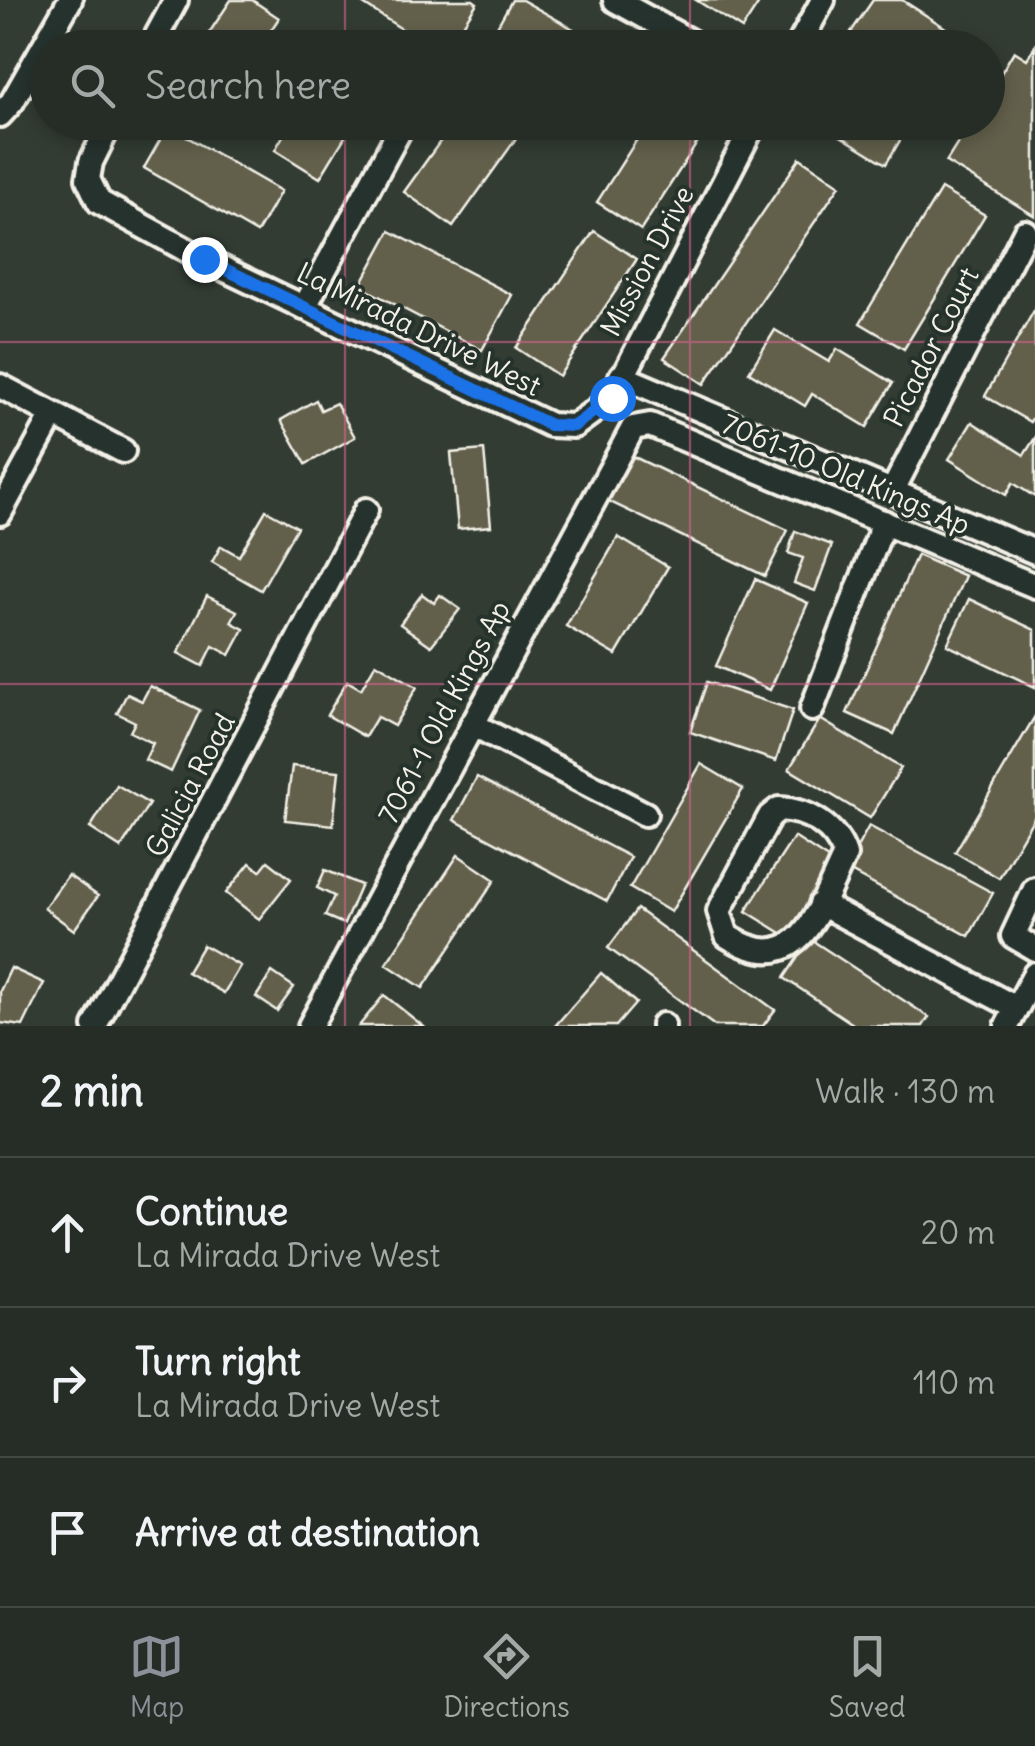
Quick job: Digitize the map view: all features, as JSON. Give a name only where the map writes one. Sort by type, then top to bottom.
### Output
[{"type":"street","points":[[53,30],[70,0]]},
{"type":"street","points":[[160,30],[176,0]]},
{"type":"street","points":[[615,0],[669,30]]},
{"type":"street","points":[[807,30],[823,0]]},
{"type":"street","points":[[0,115],[30,70]]},
{"type":"street","name":"La Mirada Drive West","points":[[101,140],[88,179],[99,202],[304,308],[550,425],[574,426],[612,398],[622,376]]},
{"type":"street","points":[[304,308],[394,140]]},
{"type":"street","name":"Mission Drive","points":[[622,376],[746,140]]},
{"type":"street","name":"Picador Court","points":[[893,490],[928,415],[1026,232]]},
{"type":"street","points":[[622,376],[1035,552]]},
{"type":"street","points":[[0,386],[123,450]]},
{"type":"street","points":[[0,513],[53,415]]},
{"type":"street","name":"7061-10 Old Kings Ap","points":[[633,428],[650,425],[1035,586]]},
{"type":"street","name":"7061-1 Old Kings Ap","points":[[310,1026],[633,428]]},
{"type":"street","name":"Galicia Road","points":[[95,1026],[338,571],[366,510]]},
{"type":"street","points":[[812,709],[884,522]]},
{"type":"street","points":[[472,724],[645,814]]},
{"type":"street","points":[[779,809],[795,810],[822,824],[835,832],[841,843],[844,856],[821,904],[796,944],[775,953],[748,949],[727,936],[720,910],[770,816],[779,809]]},
{"type":"street","points":[[1035,888],[1013,936],[1035,949]]},
{"type":"street","points":[[821,904],[1012,1017],[1035,974]]},
{"type":"building","points":[[231,0],[252,0],[279,18],[271,30],[211,30]]},
{"type":"building","points":[[357,0],[477,3],[460,30],[403,30]]},
{"type":"building","points":[[512,0],[522,0],[575,30],[495,30]]},
{"type":"building","points":[[696,0],[761,0],[742,29]]},
{"type":"building","points":[[873,0],[902,0],[949,30],[852,30]]},
{"type":"building","points":[[1035,46],[1035,216],[946,162],[960,140],[1005,140],[1005,66],[1014,51],[1027,59]]},
{"type":"building","points":[[160,140],[192,140],[281,191],[257,233],[144,168]]},
{"type":"building","points":[[281,140],[343,140],[320,178],[275,150]]},
{"type":"building","points":[[441,140],[515,140],[453,227],[404,192]]},
{"type":"building","points":[[637,140],[699,140],[641,230],[597,202]]},
{"type":"building","points":[[847,140],[900,140],[886,164]]},
{"type":"building","points":[[800,158],[840,185],[704,384],[664,358]]},
{"type":"building","points":[[941,189],[985,215],[904,349],[860,323]]},
{"type":"building","points":[[390,231],[512,295],[482,350],[360,286]]},
{"type":"building","points":[[594,231],[637,259],[559,376],[516,348]]},
{"type":"building","points":[[1035,309],[1035,413],[1030,422],[985,396]]},
{"type":"building","points":[[775,330],[829,362],[837,349],[893,383],[867,427],[812,394],[805,406],[749,372]]},
{"type":"building","points":[[316,400],[321,410],[336,403],[355,437],[306,464],[281,420]]},
{"type":"building","points":[[972,422],[1024,455],[1035,438],[1035,497],[1013,483],[1006,495],[949,459]]},
{"type":"building","points":[[484,450],[491,526],[458,529],[451,453]]},
{"type":"building","points":[[630,455],[788,530],[765,576],[608,501]]},
{"type":"building","points":[[266,510],[297,527],[261,590],[212,562],[221,546],[239,556]]},
{"type":"building","points":[[795,531],[832,545],[815,591],[794,583],[803,558],[788,553]]},
{"type":"building","points":[[618,537],[668,567],[616,655],[566,626]]},
{"type":"building","points":[[917,555],[965,576],[894,734],[847,713]]},
{"type":"building","points":[[755,579],[808,603],[770,690],[716,666]]},
{"type":"building","points":[[422,594],[434,603],[440,595],[460,609],[431,646],[400,624]]},
{"type":"building","points":[[207,596],[237,611],[231,622],[244,629],[230,655],[213,646],[203,666],[178,653]]},
{"type":"building","points":[[969,599],[1035,630],[1035,687],[947,645]]},
{"type":"building","points":[[376,663],[417,687],[394,726],[377,717],[365,737],[327,715],[347,681],[361,689]]},
{"type":"building","points":[[707,682],[793,710],[776,761],[690,732]]},
{"type":"building","points":[[150,686],[200,710],[171,772],[145,760],[153,743],[130,732],[135,722],[117,713],[127,694],[142,701]]},
{"type":"building","points":[[1035,716],[1035,816],[999,878],[955,852]]},
{"type":"building","points":[[820,719],[901,768],[870,818],[789,769]]},
{"type":"building","points":[[701,764],[743,789],[671,912],[630,888]]},
{"type":"building","points":[[292,766],[339,771],[333,825],[285,820]]},
{"type":"building","points":[[477,777],[630,857],[607,901],[454,820]]},
{"type":"building","points":[[117,785],[149,804],[121,848],[90,828]]},
{"type":"building","points":[[869,826],[993,893],[969,936],[845,869]]},
{"type":"building","points":[[794,837],[834,863],[786,936],[746,911]]},
{"type":"building","points":[[458,855],[495,880],[423,988],[386,964]]},
{"type":"building","points":[[268,861],[291,879],[259,919],[226,893],[250,863],[260,871]]},
{"type":"building","points":[[325,870],[361,885],[344,924],[325,916],[334,896],[317,888]]},
{"type":"building","points":[[68,875],[98,896],[74,930],[44,908]]},
{"type":"building","points":[[637,909],[775,1010],[763,1026],[715,1026],[608,948]]},
{"type":"building","points":[[810,939],[929,1017],[923,1026],[856,1026],[784,978]]},
{"type":"building","points":[[203,945],[240,966],[224,993],[187,972]]},
{"type":"building","points":[[11,968],[44,983],[23,1026],[0,1023],[0,991]]},
{"type":"building","points":[[272,972],[294,987],[277,1011],[256,997]]},
{"type":"building","points":[[601,973],[636,1003],[616,1026],[555,1026]]},
{"type":"building","points":[[384,995],[423,1026],[359,1026]]},
{"type":"route","points":[[204,259],[550,425],[574,426],[612,398]]}]
